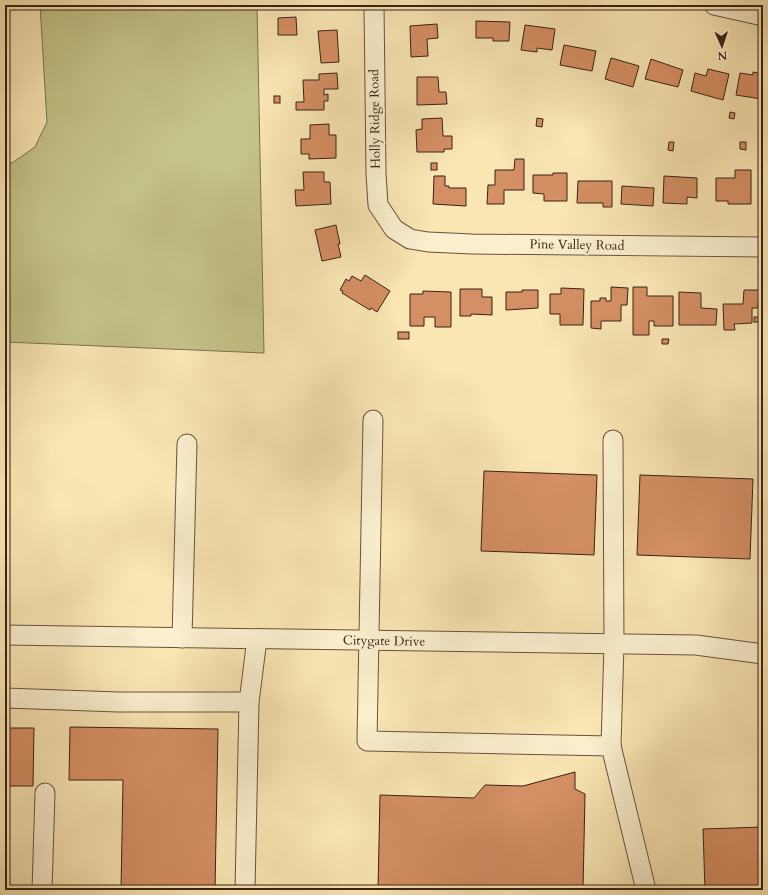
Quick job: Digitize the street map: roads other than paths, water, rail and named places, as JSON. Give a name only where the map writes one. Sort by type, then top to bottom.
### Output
[{"type":"street","name":"Holly Ridge Road","points":[[374,5],[376,174],[378,205],[394,229]]},
{"type":"street","points":[[714,5],[763,16]]},
{"type":"street","name":"Pine Valley Road","points":[[394,229],[410,239],[428,242],[763,247]]},
{"type":"street","points":[[373,420],[367,741],[611,746]]},
{"type":"street","points":[[613,440],[614,645],[611,746],[646,890]]},
{"type":"street","points":[[182,638],[187,444]]},
{"type":"street","name":"Citygate Drive","points":[[5,636],[696,645],[763,654]]},
{"type":"street","points":[[245,890],[249,702],[257,640]]},
{"type":"street","points":[[5,698],[118,702],[249,702]]},
{"type":"street","points":[[42,890],[45,793]]}]
